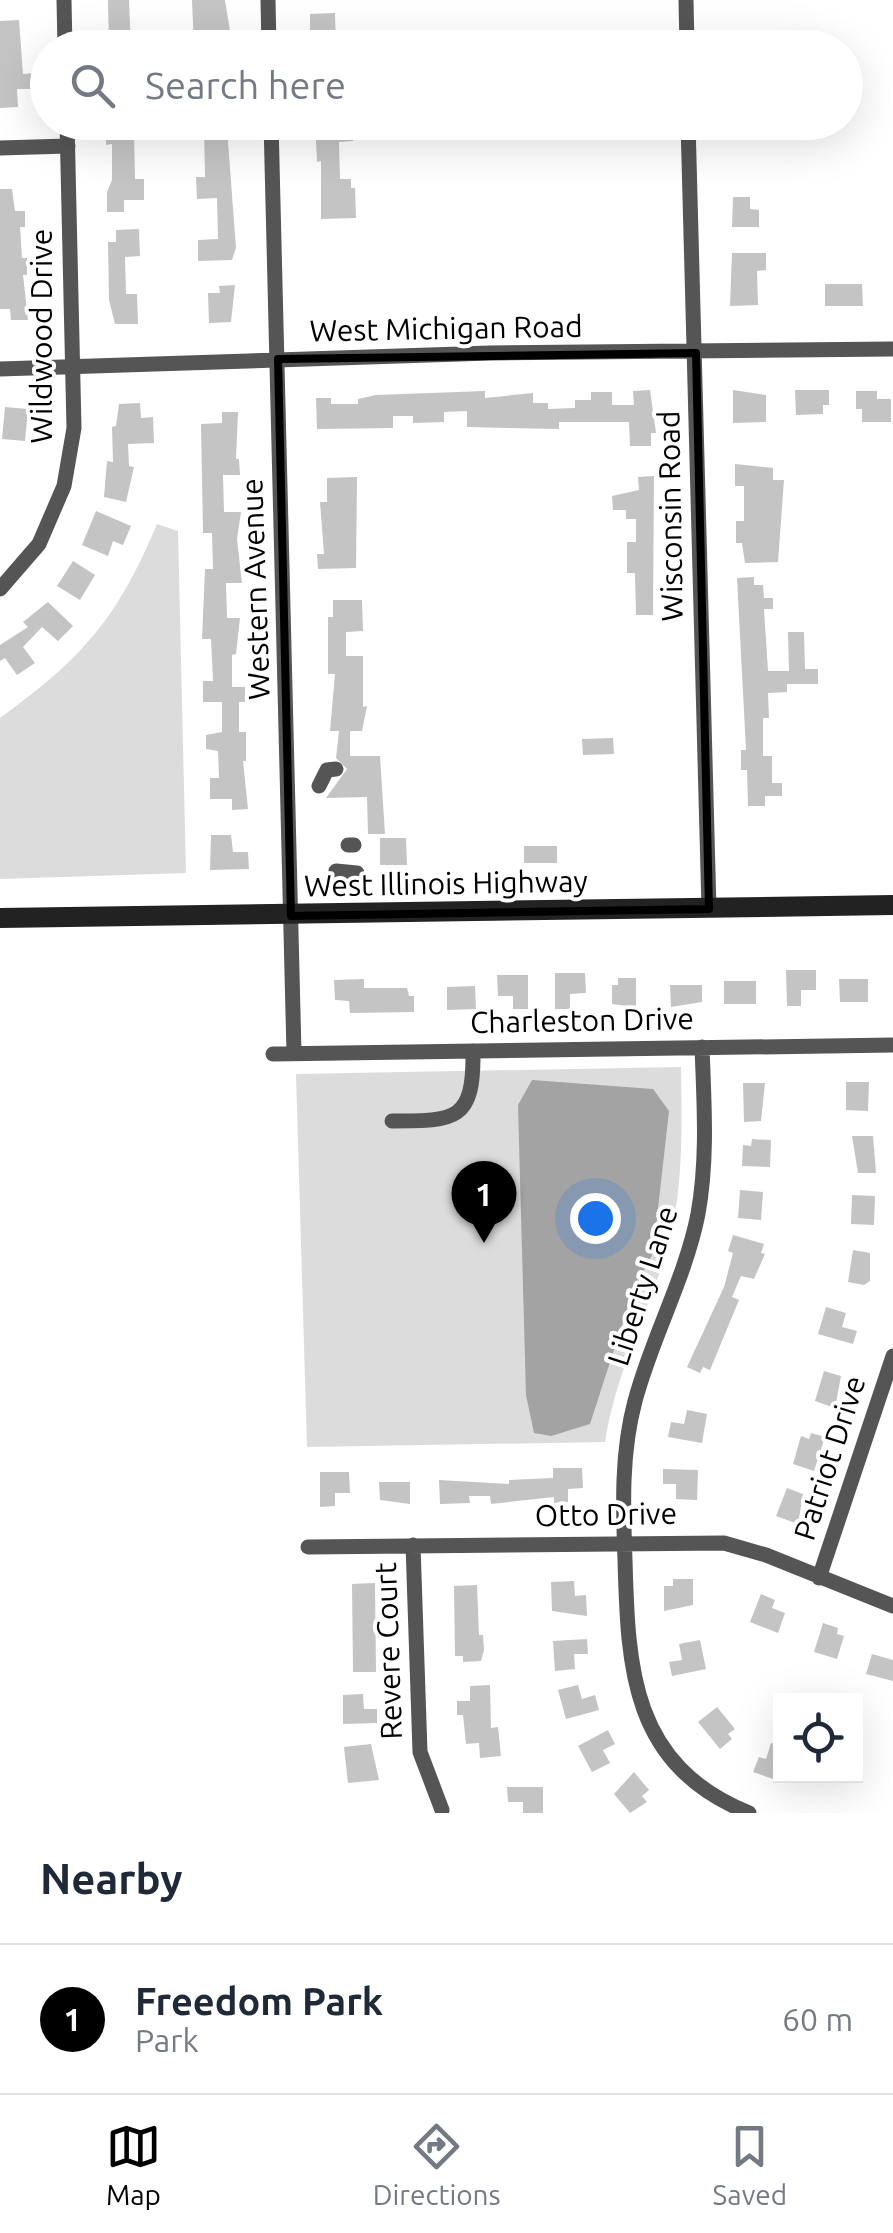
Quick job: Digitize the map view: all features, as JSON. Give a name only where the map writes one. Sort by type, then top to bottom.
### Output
[{"type":"street","points":[[64,0],[65,30]]},
{"type":"street","points":[[268,0],[269,30]]},
{"type":"street","points":[[686,0],[687,30]]},
{"type":"street","name":"Wildwood Drive","points":[[0,589],[38,544],[64,486],[74,428],[68,140]]},
{"type":"street","name":"Western Avenue","points":[[272,140],[294,1053]]},
{"type":"street","name":"Wisconsin Road","points":[[689,140],[708,909]]},
{"type":"street","points":[[0,148],[68,146]]},
{"type":"street","name":"West Michigan Road","points":[[0,369],[893,349]]},
{"type":"street","points":[[319,786],[328,770],[336,770]]},
{"type":"street","points":[[336,872],[358,872]]},
{"type":"street","name":"West Illinois Highway","points":[[0,918],[893,906]]},
{"type":"street","name":"Charleston Drive","points":[[273,1054],[893,1044]]},
{"type":"street","name":"Liberty Lane","points":[[702,1047],[705,1152],[699,1205],[685,1265],[633,1406],[624,1472],[628,1656],[646,1716],[666,1750],[694,1780],[749,1813]]},
{"type":"street","points":[[392,1121],[443,1120],[461,1112],[471,1099],[474,1051]]},
{"type":"street","name":"Patriot Drive","points":[[819,1578],[893,1356]]},
{"type":"street","name":"Otto Drive","points":[[308,1546],[724,1543],[893,1606]]},
{"type":"street","name":"Revere Court","points":[[412,1545],[420,1752],[442,1810]]},
{"type":"highlighted area","points":[[696,353],[709,909],[291,916],[278,359]]},
{"type":"shaded area","points":[[157,524],[178,531],[186,873],[0,879],[0,718],[54,676],[95,634],[127,586]]},
{"type":"shaded area","points":[[681,1067],[678,1192],[669,1242],[622,1374],[605,1442],[307,1447],[296,1074]]},
{"type":"shaded area","points":[[532,1080],[653,1089],[669,1111],[653,1253],[632,1294],[590,1424],[551,1436],[534,1433],[526,1395],[518,1105]]},
{"type":"building","points":[[108,0],[129,0],[130,30],[109,30]]},
{"type":"building","points":[[192,0],[225,0],[230,30],[193,30]]},
{"type":"building","points":[[335,13],[336,30],[310,30],[310,14]]},
{"type":"building","points":[[19,20],[23,74],[30,73],[30,89],[17,89],[18,107],[0,108],[0,21]]},
{"type":"building","points":[[106,140],[134,140],[135,179],[144,179],[144,200],[124,200],[124,212],[107,212],[112,144],[106,145]]},
{"type":"building","points":[[204,140],[228,140],[236,248],[232,260],[198,261],[198,240],[218,239],[217,198],[197,199],[196,177],[205,177]]},
{"type":"building","points":[[316,140],[353,140],[339,142],[340,179],[351,179],[351,188],[355,188],[356,218],[321,219],[321,161],[317,162]]},
{"type":"building","points":[[0,189],[12,189],[15,211],[25,211],[25,227],[20,227],[22,258],[27,258],[27,275],[23,275],[28,320],[11,320],[10,309],[0,309]]},
{"type":"building","points":[[733,197],[750,197],[750,209],[759,210],[759,227],[732,227]]},
{"type":"building","points":[[139,229],[140,256],[125,257],[126,294],[137,294],[138,324],[115,324],[109,300],[108,242],[116,242],[116,230]]},
{"type":"building","points":[[732,253],[766,253],[766,270],[757,271],[758,305],[730,306]]},
{"type":"building","points":[[825,284],[862,284],[863,306],[825,306]]},
{"type":"building","points":[[235,285],[231,322],[209,323],[208,293],[220,293],[219,286]]},
{"type":"building","points":[[650,390],[656,433],[651,433],[651,446],[630,446],[629,422],[559,422],[559,429],[467,427],[467,411],[444,412],[444,422],[413,423],[413,416],[393,416],[393,428],[317,429],[316,398],[331,398],[331,404],[358,404],[358,399],[376,395],[485,391],[485,398],[533,393],[533,403],[548,403],[548,409],[575,408],[575,400],[591,400],[591,392],[612,392],[612,405],[634,405],[633,391]]},
{"type":"building","points":[[733,390],[766,395],[766,422],[733,423]]},
{"type":"building","points":[[795,390],[829,390],[829,405],[823,405],[823,414],[796,415]]},
{"type":"building","points":[[856,391],[877,391],[877,399],[891,399],[891,422],[862,422],[862,409],[856,409]]},
{"type":"building","points":[[140,403],[141,418],[153,417],[154,443],[128,444],[129,466],[134,467],[126,502],[104,497],[107,461],[113,462],[112,427],[116,426],[119,404]]},
{"type":"building","points":[[5,407],[28,409],[25,441],[2,439]]},
{"type":"building","points":[[222,412],[238,412],[236,459],[240,475],[223,475],[224,512],[241,512],[237,539],[242,583],[226,583],[227,618],[240,618],[236,654],[232,655],[232,687],[245,687],[245,702],[239,702],[239,732],[246,732],[243,761],[248,809],[232,810],[232,799],[210,799],[210,778],[219,778],[218,751],[206,749],[206,735],[222,732],[222,702],[203,702],[203,681],[213,681],[211,639],[202,639],[205,569],[213,569],[212,533],[203,533],[201,424],[222,423]]},
{"type":"building","points":[[735,464],[773,468],[773,480],[784,480],[778,562],[745,563],[742,543],[736,543],[736,521],[744,521],[744,486],[735,486]]},
{"type":"building","points":[[654,476],[653,615],[636,615],[635,573],[627,573],[627,542],[636,542],[636,519],[626,519],[626,510],[613,510],[612,496],[639,490],[638,477]]},
{"type":"building","points":[[357,477],[356,568],[318,569],[317,554],[324,554],[320,502],[327,502],[327,478]]},
{"type":"building","points":[[96,511],[131,526],[123,545],[113,541],[108,556],[82,545]]},
{"type":"building","points":[[73,561],[95,575],[80,600],[57,586]]},
{"type":"building","points":[[754,577],[754,585],[763,585],[764,598],[773,598],[773,609],[764,609],[768,671],[789,671],[788,632],[804,632],[805,669],[818,669],[818,684],[787,684],[787,692],[768,693],[769,718],[763,718],[763,756],[772,756],[772,783],[782,783],[782,796],[765,796],[765,806],[748,806],[747,770],[741,770],[741,750],[746,750],[737,578]]},
{"type":"building","points":[[333,600],[362,600],[363,631],[346,632],[346,656],[363,656],[363,707],[367,706],[362,731],[350,731],[350,756],[380,756],[385,834],[368,834],[367,797],[326,798],[347,769],[336,758],[339,731],[330,731],[335,674],[328,674],[328,617],[333,617]]},
{"type":"building","points":[[48,602],[73,626],[58,641],[42,627],[23,647],[35,663],[17,675],[5,658],[0,661],[0,645],[28,627],[23,622]]},
{"type":"building","points":[[613,738],[614,754],[583,755],[582,739]]},
{"type":"building","points":[[211,835],[231,835],[233,852],[248,852],[249,869],[210,870]]},
{"type":"building","points":[[380,838],[406,838],[407,865],[380,865]]},
{"type":"building","points":[[524,846],[557,846],[557,863],[524,863]]},
{"type":"building","points":[[786,970],[816,970],[816,990],[801,990],[801,1006],[787,1006]]},
{"type":"building","points":[[555,973],[585,973],[586,993],[570,994],[570,1009],[555,1009]]},
{"type":"building","points":[[497,975],[528,975],[528,1009],[513,1009],[513,996],[498,996]]},
{"type":"building","points":[[618,978],[636,978],[636,1007],[612,1004],[612,985],[618,985]]},
{"type":"building","points":[[364,979],[364,988],[407,988],[409,996],[414,996],[414,1012],[350,1013],[349,1001],[335,1000],[334,980]]},
{"type":"building","points":[[839,979],[868,979],[868,1002],[840,1002]]},
{"type":"building","points":[[724,981],[756,981],[756,1004],[724,1004]]},
{"type":"building","points":[[670,985],[702,985],[702,1002],[671,1007]]},
{"type":"building","points":[[475,986],[476,1009],[447,1010],[447,987]]},
{"type":"building","points":[[846,1082],[869,1082],[868,1111],[846,1110]]},
{"type":"building","points":[[743,1083],[765,1083],[761,1121],[744,1122]]},
{"type":"building","points":[[852,1136],[873,1136],[876,1173],[858,1173]]},
{"type":"building","points":[[752,1139],[771,1140],[770,1167],[742,1166],[743,1145],[751,1146]]},
{"type":"building","points":[[740,1190],[763,1192],[761,1220],[738,1218]]},
{"type":"building","points":[[852,1195],[875,1196],[874,1225],[851,1224]]},
{"type":"building","points":[[733,1235],[764,1244],[761,1253],[765,1254],[754,1279],[741,1276],[732,1297],[739,1300],[710,1370],[703,1367],[700,1373],[687,1367],[724,1287],[733,1253],[728,1251]]},
{"type":"building","points":[[853,1250],[870,1253],[870,1281],[864,1285],[848,1282]]},
{"type":"building","points":[[826,1307],[846,1313],[842,1327],[857,1331],[853,1344],[818,1334]]},
{"type":"building","points":[[824,1371],[841,1376],[835,1408],[815,1401]]},
{"type":"building","points":[[687,1410],[707,1414],[702,1443],[668,1437],[671,1422],[684,1424]]},
{"type":"building","points":[[811,1433],[825,1437],[814,1471],[793,1464],[801,1436],[809,1439]]},
{"type":"building","points":[[553,1468],[582,1468],[583,1488],[568,1489],[568,1502],[554,1503],[554,1497],[491,1504],[490,1496],[469,1496],[470,1503],[440,1504],[439,1480],[509,1484],[509,1480],[553,1478]]},
{"type":"building","points":[[663,1469],[698,1470],[697,1500],[676,1499],[676,1484],[663,1484]]},
{"type":"building","points":[[320,1472],[349,1472],[350,1493],[335,1493],[335,1506],[320,1507]]},
{"type":"building","points":[[379,1482],[410,1482],[410,1504],[380,1500]]},
{"type":"building","points":[[787,1488],[803,1494],[798,1524],[776,1516]]},
{"type":"building","points":[[673,1579],[693,1579],[693,1605],[664,1611],[664,1586],[673,1586]]},
{"type":"building","points":[[574,1581],[575,1596],[586,1595],[587,1616],[552,1611],[551,1582]]},
{"type":"building","points":[[375,1583],[376,1672],[353,1672],[352,1584]]},
{"type":"building","points":[[477,1585],[479,1635],[483,1635],[484,1650],[481,1661],[463,1662],[463,1656],[455,1656],[454,1586]]},
{"type":"building","points":[[761,1594],[775,1600],[772,1608],[785,1613],[778,1633],[750,1622]]},
{"type":"building","points":[[823,1623],[838,1628],[837,1634],[844,1636],[837,1659],[814,1652]]},
{"type":"building","points":[[587,1639],[588,1654],[574,1654],[575,1669],[555,1671],[553,1641]]},
{"type":"building","points":[[700,1640],[706,1669],[672,1676],[669,1662],[682,1660],[679,1644]]},
{"type":"building","points":[[872,1654],[893,1660],[893,1681],[866,1674]]},
{"type":"building","points":[[490,1685],[491,1728],[498,1727],[501,1756],[480,1758],[479,1743],[466,1744],[463,1715],[457,1715],[457,1701],[470,1701],[470,1686]]},
{"type":"building","points":[[578,1685],[582,1699],[595,1695],[599,1710],[566,1719],[558,1690]]},
{"type":"building","points":[[363,1694],[364,1709],[377,1709],[377,1723],[343,1724],[343,1695]]},
{"type":"building","points":[[717,1707],[735,1729],[728,1734],[732,1739],[720,1749],[698,1722]]},
{"type":"building","points":[[608,1730],[615,1744],[603,1750],[610,1763],[592,1772],[578,1746]]},
{"type":"building","points":[[371,1744],[379,1780],[348,1783],[344,1747]]},
{"type":"building","points":[[773,1744],[773,1779],[753,1772],[759,1757],[766,1759]]},
{"type":"building","points":[[634,1772],[649,1790],[642,1796],[647,1802],[630,1813],[614,1794]]},
{"type":"building","points":[[507,1787],[543,1787],[543,1813],[523,1813],[523,1802],[508,1802]]},
{"type":"place","name":"Freedom Park","points":[[484,1243]]}]
